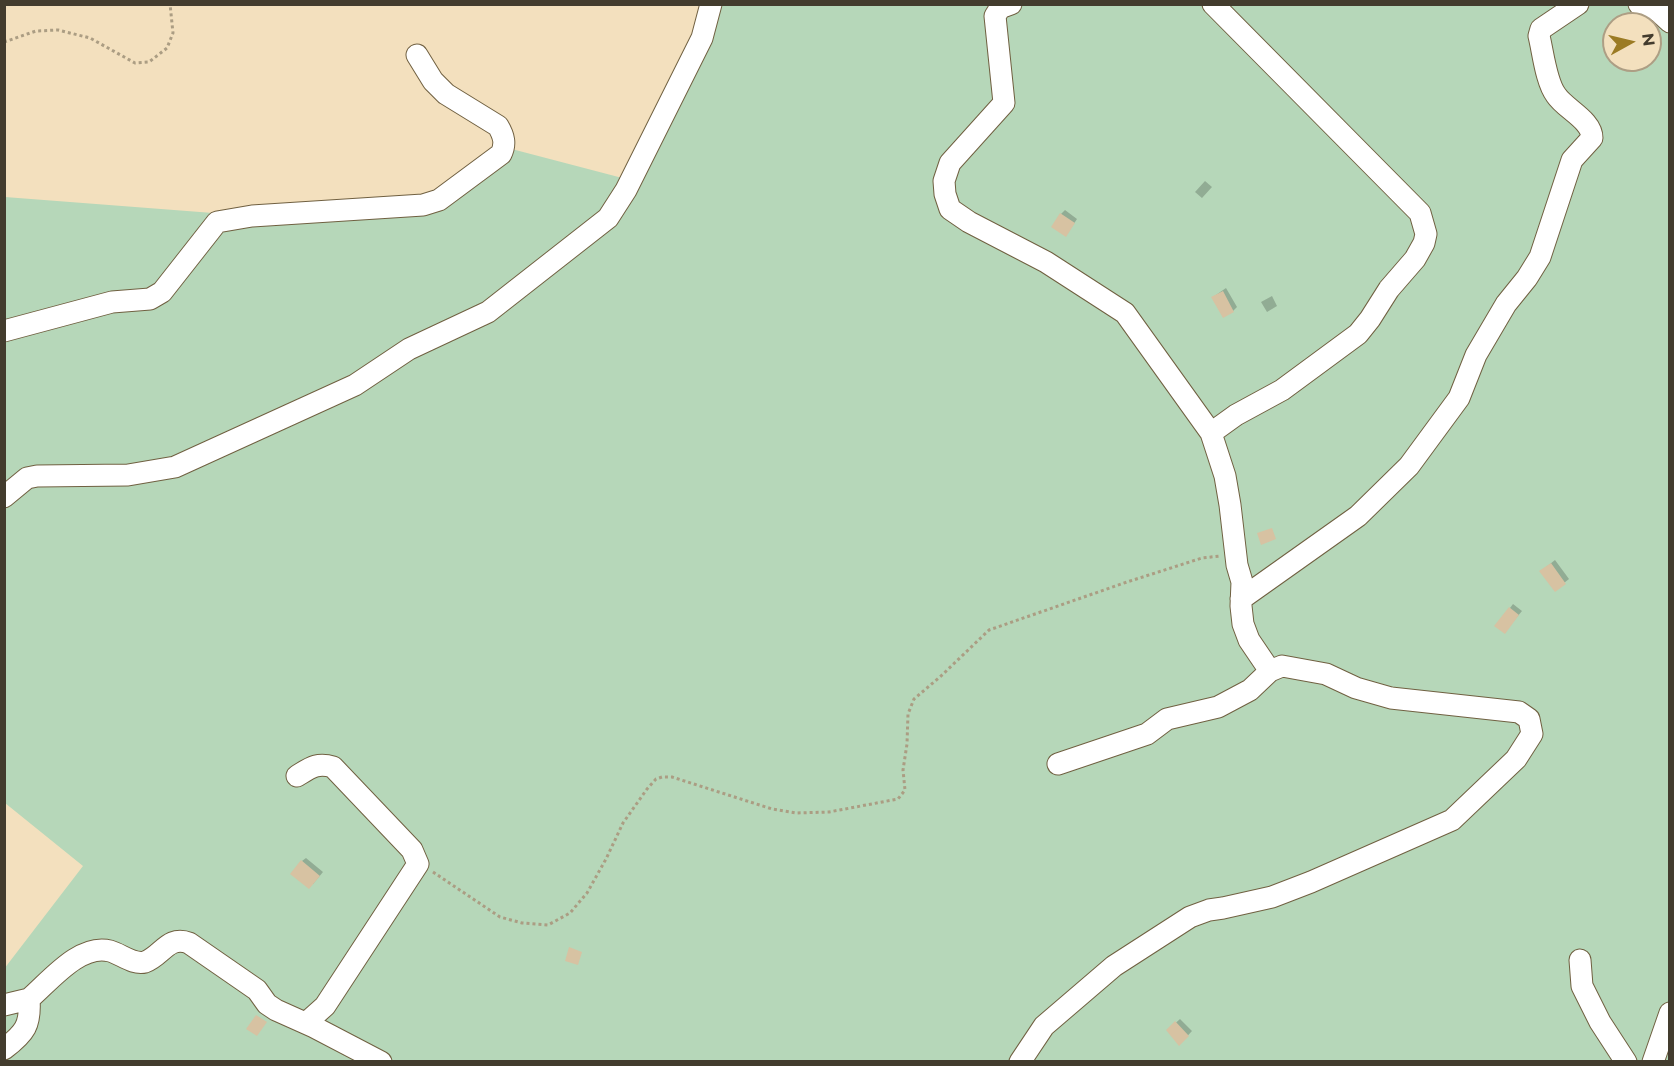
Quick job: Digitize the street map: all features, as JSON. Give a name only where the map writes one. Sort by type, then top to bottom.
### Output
[{"type":"street","points":[[4,497],[27,478],[37,476],[128,475],[175,467],[356,385],[409,349],[488,312],[608,218],[626,190],[702,38],[711,4]]},
{"type":"street","points":[[1011,4],[1000,8],[995,16],[1004,103],[950,163],[944,181],[950,209],[969,222],[1046,262],[1125,314],[1211,433],[1225,476],[1235,555],[1242,582],[1243,624],[1249,640],[1270,671]]},
{"type":"street","points":[[1211,433],[1236,415],[1282,390],[1358,334],[1389,288],[1415,259],[1426,234],[1420,213],[1213,4]]},
{"type":"street","points":[[1241,599],[1358,516],[1408,466],[1459,398],[1476,355],[1506,304],[1527,278],[1540,256],[1572,160],[1592,138],[1590,128],[1552,90],[1539,36],[1541,29],[1578,4]]},
{"type":"street","points":[[1639,4],[1658,11],[1670,22]]},
{"type":"street","points":[[4,331],[112,302],[150,299],[162,292],[217,222],[252,216],[423,205],[445,196],[501,154],[504,147],[503,135],[498,126],[446,94],[433,81],[417,55]]},
{"type":"street","points":[[1020,1062],[1044,1026],[1114,966],[1190,917],[1209,910],[1272,897],[1302,886],[1452,820],[1516,759],[1532,734],[1528,719],[1519,712],[1391,698],[1356,688],[1326,674],[1282,666],[1270,671],[1250,690],[1218,707],[1167,719],[1147,734],[1058,764]]},
{"type":"street","points":[[297,776],[315,765],[325,764],[333,767],[412,850],[418,864],[325,1006],[306,1023]]},
{"type":"street","points":[[4,1005],[29,999],[71,962],[86,952],[109,951],[141,963],[149,961],[170,943],[182,940],[257,990],[267,1004],[276,1010],[381,1062]]},
{"type":"street","points":[[1580,960],[1582,986],[1600,1022],[1626,1062]]},
{"type":"street","points":[[4,1049],[20,1037],[28,1023],[29,999]]},
{"type":"street","points":[[1653,1062],[1670,1012]]},
{"type":"path","points":[[4,42],[36,31],[58,30],[90,38],[135,63],[149,62],[166,48],[172,33],[170,4]]},
{"type":"path","points":[[418,864],[500,917],[541,926],[548,925],[570,913],[587,893],[623,823],[656,779],[672,777],[772,809],[796,813],[829,812],[898,799],[905,790],[903,770],[908,744],[908,714],[914,699],[989,630],[1202,558],[1235,555]]},
{"type":"green space","points":[[711,5],[1669,5],[1669,1061],[5,1061],[4,969],[83,866],[5,803],[5,197],[252,216],[423,205],[504,147],[630,180]]},
{"type":"building","points":[[1060,213],[1075,223],[1066,237],[1051,227]]},
{"type":"building","points":[[1223,291],[1234,312],[1223,318],[1211,297]]},
{"type":"building","points":[[1272,528],[1276,539],[1261,545],[1257,533]]},
{"type":"building","points":[[1551,563],[1566,584],[1555,592],[1539,571]]},
{"type":"building","points":[[1509,607],[1519,615],[1505,634],[1494,626]]},
{"type":"building","points":[[301,860],[320,876],[309,889],[290,874]]},
{"type":"building","points":[[569,947],[582,952],[578,965],[565,961]]},
{"type":"building","points":[[256,1015],[267,1022],[257,1036],[246,1029]]},
{"type":"building","points":[[1175,1021],[1189,1036],[1179,1046],[1166,1030]]}]
